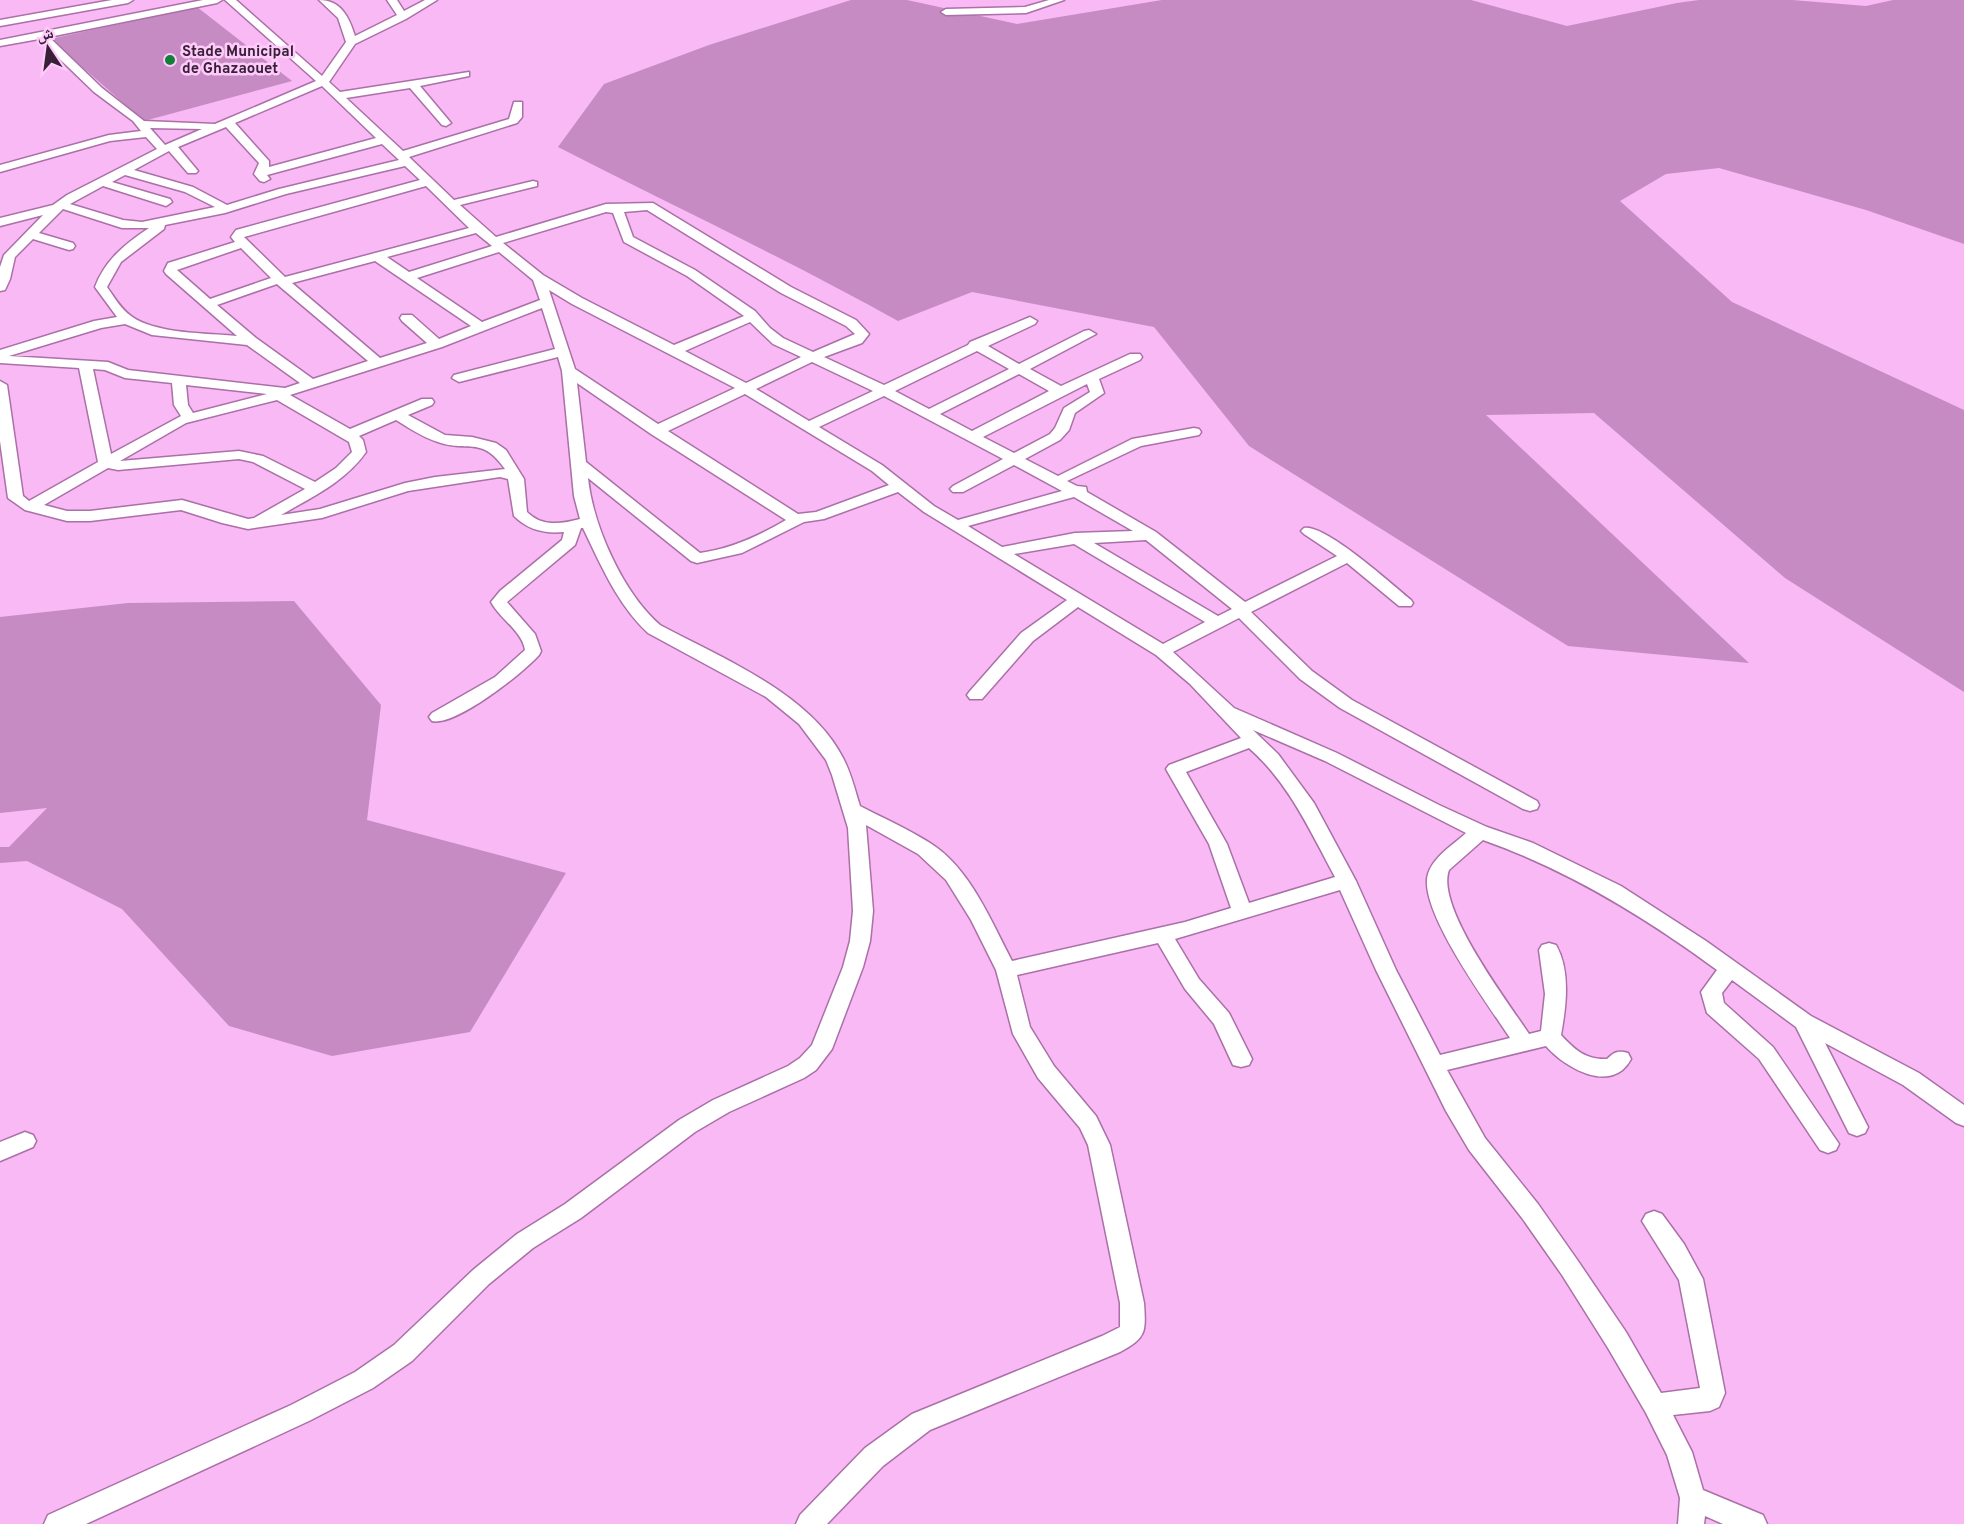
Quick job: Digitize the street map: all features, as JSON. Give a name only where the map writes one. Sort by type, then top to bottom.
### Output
[{"type":"street","points":[[0,23],[41,12],[128,0]]},
{"type":"street","points":[[0,43],[42,36],[148,10],[218,0]]},
{"type":"street","points":[[230,0],[323,82],[478,229],[539,278],[747,389],[877,468],[929,509],[1161,651],[1196,680],[1229,713],[1252,740],[1272,758],[1305,803],[1346,881],[1386,970],[1454,1105],[1477,1144],[1530,1211],[1570,1268],[1617,1340],[1655,1405],[1679,1452],[1693,1498],[1691,1524]]},
{"type":"street","points":[[324,0],[340,12],[351,42]]},
{"type":"street","points":[[392,0],[403,17]]},
{"type":"street","points":[[0,222],[59,206],[168,148],[323,82],[351,42],[432,0]]},
{"type":"street","points":[[946,12],[1026,10],[1059,0]]},
{"type":"street","points":[[42,36],[98,90],[192,171]]},
{"type":"street","points":[[336,96],[465,74]]},
{"type":"street","points":[[413,84],[446,123]]},
{"type":"street","points":[[59,206],[134,227],[167,222],[225,209],[403,159],[513,121],[517,117],[518,104]]},
{"type":"street","points":[[0,169],[145,129],[225,124],[265,163],[260,173]]},
{"type":"street","points":[[260,173],[382,140]]},
{"type":"street","points":[[124,171],[191,189],[211,198],[225,209]]},
{"type":"street","points":[[260,173],[262,177],[283,191]]},
{"type":"street","points":[[101,182],[166,202]]},
{"type":"street","points":[[377,362],[281,281],[237,237],[240,233],[427,182]]},
{"type":"street","points":[[451,204],[533,184]]},
{"type":"street","points":[[0,287],[6,276],[4,261],[59,206]]},
{"type":"street","points":[[612,209],[649,206],[786,290],[852,323],[862,334],[857,340],[812,357],[656,431]]},
{"type":"street","points":[[406,277],[606,208],[612,209],[618,211],[627,240],[691,273],[752,317],[778,341],[888,388],[1016,458],[1082,490]]},
{"type":"street","points":[[167,222],[120,257],[104,276],[101,287],[115,308],[127,320],[152,331],[252,341]]},
{"type":"street","points":[[208,304],[281,281],[478,229]]},
{"type":"street","points":[[31,235],[69,246]]},
{"type":"street","points":[[243,243],[172,266],[170,271],[252,341],[311,384]]},
{"type":"street","points":[[377,256],[479,326]]},
{"type":"street","points":[[438,717],[501,681],[524,662],[533,651],[531,639],[499,602],[569,542],[581,524],[584,509],[566,361],[539,278]]},
{"type":"street","points":[[30,507],[189,417],[284,393],[437,344],[479,326],[571,297]]},
{"type":"street","points":[[675,350],[752,317]]},
{"type":"street","points":[[406,318],[437,344]]},
{"type":"street","points":[[0,354],[99,324],[127,320]]},
{"type":"street","points":[[808,427],[975,345],[1030,321]]},
{"type":"street","points":[[932,412],[1089,334]]},
{"type":"street","points":[[975,345],[1060,391]]},
{"type":"street","points":[[975,436],[1060,391],[1135,357]]},
{"type":"street","points":[[0,359],[108,366],[125,374],[284,393],[356,440],[359,448],[356,458],[339,473],[257,523]]},
{"type":"street","points":[[459,378],[566,361],[656,431],[774,508],[799,519]]},
{"type":"street","points":[[85,364],[106,463]]},
{"type":"street","points":[[958,489],[1058,435],[1069,411],[1096,395],[1097,389],[1091,377]]},
{"type":"street","points":[[179,380],[182,405],[189,417]]},
{"type":"street","points":[[0,386],[16,498],[30,507],[78,516],[182,505],[227,520],[257,523],[322,513],[435,481],[489,474],[513,475]]},
{"type":"street","points":[[349,435],[427,402]]},
{"type":"street","points":[[396,415],[442,439],[472,441],[491,447],[507,460],[514,471],[513,475],[517,479],[519,510],[524,518],[549,528],[581,524]]},
{"type":"street","points":[[1065,477],[1137,442],[1194,432]]},
{"type":"street","points":[[106,463],[118,466],[239,455],[258,459],[315,488]]},
{"type":"street","points":[[1016,458],[1065,477],[1114,512],[1155,535],[1246,608],[1306,675],[1346,704],[1530,805]]},
{"type":"street","points":[[579,471],[603,482],[697,558],[733,550],[780,531],[799,519],[819,516],[900,486]]},
{"type":"street","points":[[956,525],[1082,490]]},
{"type":"street","points":[[57,1524],[300,1413],[364,1380],[394,1360],[425,1333],[502,1258],[573,1211],[687,1126],[721,1106],[778,1082],[808,1064],[826,1041],[853,967],[860,941],[863,911],[857,828],[834,758],[805,720],[771,693],[665,635],[644,620],[623,592],[581,524]]},
{"type":"street","points":[[1309,531],[1348,556],[1405,603]]},
{"type":"street","points":[[1001,552],[1075,538],[1155,535]]},
{"type":"street","points":[[1075,538],[1218,623]]},
{"type":"street","points":[[1161,651],[1348,556]]},
{"type":"street","points":[[976,695],[1027,637],[1079,599]]},
{"type":"street","points":[[1229,713],[1331,757],[1432,810],[1480,832],[1526,848],[1614,891],[1699,946],[1804,1022],[1911,1079],[1964,1117]]},
{"type":"street","points":[[1243,913],[1218,844],[1175,769],[1252,740]]},
{"type":"street","points":[[809,1524],[874,1457],[921,1422],[1111,1344],[1130,1334],[1132,1328],[1132,1303],[1099,1145],[1088,1122],[1046,1072],[1020,1028],[1006,970],[980,918],[953,875],[925,849],[852,810]]},
{"type":"street","points":[[1480,832],[1438,870],[1437,885],[1450,925],[1524,1043]]},
{"type":"street","points":[[1006,970],[1243,913],[1304,892],[1346,881]]},
{"type":"street","points":[[1162,933],[1192,984],[1222,1018],[1241,1059]]},
{"type":"street","points":[[1549,950],[1555,973],[1556,989],[1556,1007],[1550,1037]]},
{"type":"street","points":[[1729,969],[1711,992],[1714,1007],[1766,1053],[1828,1144]]},
{"type":"street","points":[[1804,1022],[1857,1128]]},
{"type":"street","points":[[1434,1065],[1550,1037]]},
{"type":"street","points":[[1550,1037],[1570,1058],[1584,1066],[1613,1067],[1620,1059]]},
{"type":"street","points":[[0,1152],[25,1141]]},
{"type":"street","points":[[1653,1221],[1676,1251],[1691,1279],[1713,1393],[1710,1399],[1702,1402],[1655,1405]]},
{"type":"street","points":[[1693,1498],[1754,1524]]},
{"type":"shaded area","points":[[851,0],[907,0],[1017,24],[1162,0],[1471,0],[1567,26],[1699,0],[1792,0],[1866,6],[1893,0],[1964,0],[1964,244],[1866,210],[1719,168],[1666,174],[1620,201],[1732,302],[1964,410],[1964,692],[1785,578],[1594,413],[1486,415],[1749,663],[1568,646],[1249,446],[1154,327],[972,292],[898,321],[558,147],[604,84],[709,45]]},
{"type":"shaded area","name":"Stade Municipal de Ghazaouet","points":[[197,7],[292,81],[144,121],[50,39]]},
{"type":"shaded area","points":[[294,601],[381,705],[367,820],[566,873],[470,1032],[332,1056],[229,1026],[122,909],[27,861],[0,863],[0,847],[9,847],[47,808],[0,813],[0,617],[128,603]]},
{"type":"place","name":"Stade Municipal de Ghazaouet","points":[[170,60]]}]
